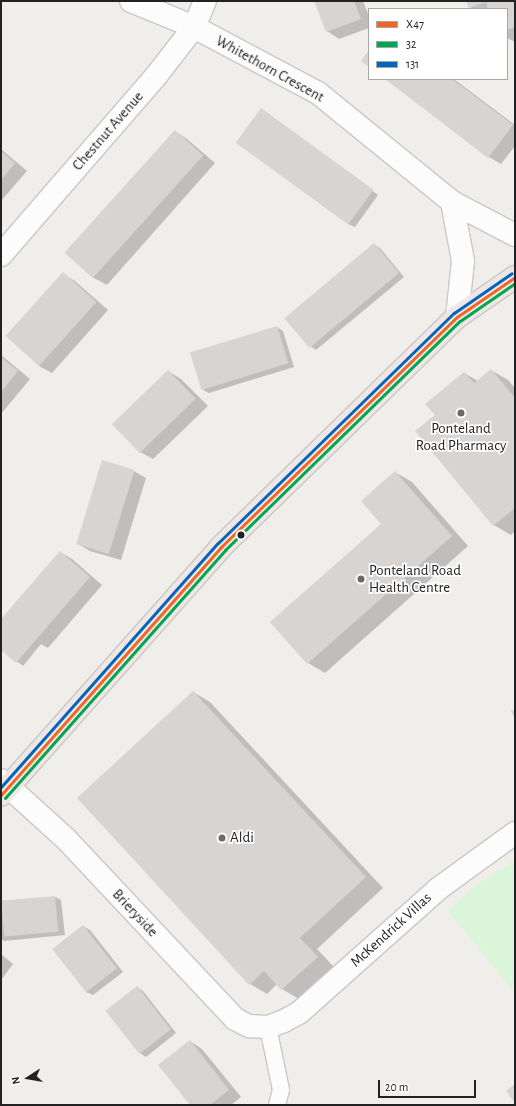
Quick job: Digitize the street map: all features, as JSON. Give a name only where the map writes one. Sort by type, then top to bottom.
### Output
[{"type":"highway","points":[[3,787],[221,547],[457,317],[515,277]]},
{"type":"street","name":"Whitethorn Crescent","points":[[131,1],[194,27],[318,94],[452,202],[515,235]]},
{"type":"street","name":"Chestnut Avenue","points":[[1,254],[156,76],[194,27],[206,1]]},
{"type":"street","points":[[452,202],[463,261],[457,317]]},
{"type":"street","name":"Brieryside","points":[[3,787],[66,839],[235,1019],[249,1026],[268,1026]]},
{"type":"street","name":"McKendrick Villas","points":[[268,1026],[284,1022],[300,1012],[438,889],[515,833]]},
{"type":"lane","points":[[268,1026],[281,1090],[277,1105]]},
{"type":"green space","points":[[515,860],[515,993],[448,911],[475,886]]},
{"type":"building","points":[[314,1],[354,1],[361,19],[326,32]]},
{"type":"building","points":[[466,1],[515,1],[515,27],[508,30],[508,8],[488,8],[486,2],[469,8]]},
{"type":"building","points":[[368,51],[368,66],[361,61]]},
{"type":"building","points":[[386,80],[453,80],[513,125],[488,158]]},
{"type":"building","points":[[261,108],[373,190],[348,224],[236,143]]},
{"type":"building","points":[[175,130],[203,155],[93,278],[65,253]]},
{"type":"building","points":[[1,151],[15,163],[1,180]]},
{"type":"building","points":[[374,243],[399,273],[309,348],[284,318]]},
{"type":"building","points":[[63,272],[96,302],[39,366],[5,336]]},
{"type":"building","points":[[277,326],[288,363],[201,390],[190,353]]},
{"type":"building","points":[[1,357],[18,371],[1,392]]},
{"type":"building","points":[[491,369],[515,398],[515,508],[493,526],[415,431],[435,415],[425,404],[464,372],[474,383]]},
{"type":"building","points":[[168,370],[196,399],[140,453],[112,424]]},
{"type":"building","points":[[102,460],[135,470],[109,554],[76,544]]},
{"type":"building","name":"Ponteland Road Health Centre","points":[[395,471],[452,536],[307,664],[270,622],[381,524],[361,501]]},
{"type":"building","points":[[60,551],[90,577],[16,663],[1,650],[1,619]]},
{"type":"building","name":"Aldi","points":[[193,691],[366,877],[300,938],[318,957],[281,990],[264,971],[249,985],[77,798]]},
{"type":"building","points":[[515,709],[515,719],[511,711]]},
{"type":"building","points":[[55,896],[58,932],[4,937],[1,901]]},
{"type":"building","points":[[83,925],[117,968],[86,992],[52,949]]},
{"type":"building","points":[[137,986],[171,1029],[139,1054],[105,1011]]},
{"type":"building","points":[[190,1040],[229,1090],[210,1105],[190,1105],[158,1065]]},
{"type":"building","points":[[515,1084],[515,1103],[506,1091]]},
{"type":"transit line","name":"131","points":[[1,787],[218,543],[454,313],[512,273]]},
{"type":"transit line","name":"X47","points":[[1,795],[221,547],[457,317],[515,277]]},
{"type":"transit line","name":"32","points":[[5,798],[225,550],[460,321],[515,283]]},
{"type":"place","name":"Ponteland Road Pharmacy","points":[[461,413]]},
{"type":"place","name":"Ponteland Road Health Centre","points":[[361,579]]},
{"type":"place","name":"Aldi","points":[[222,838]]}]
